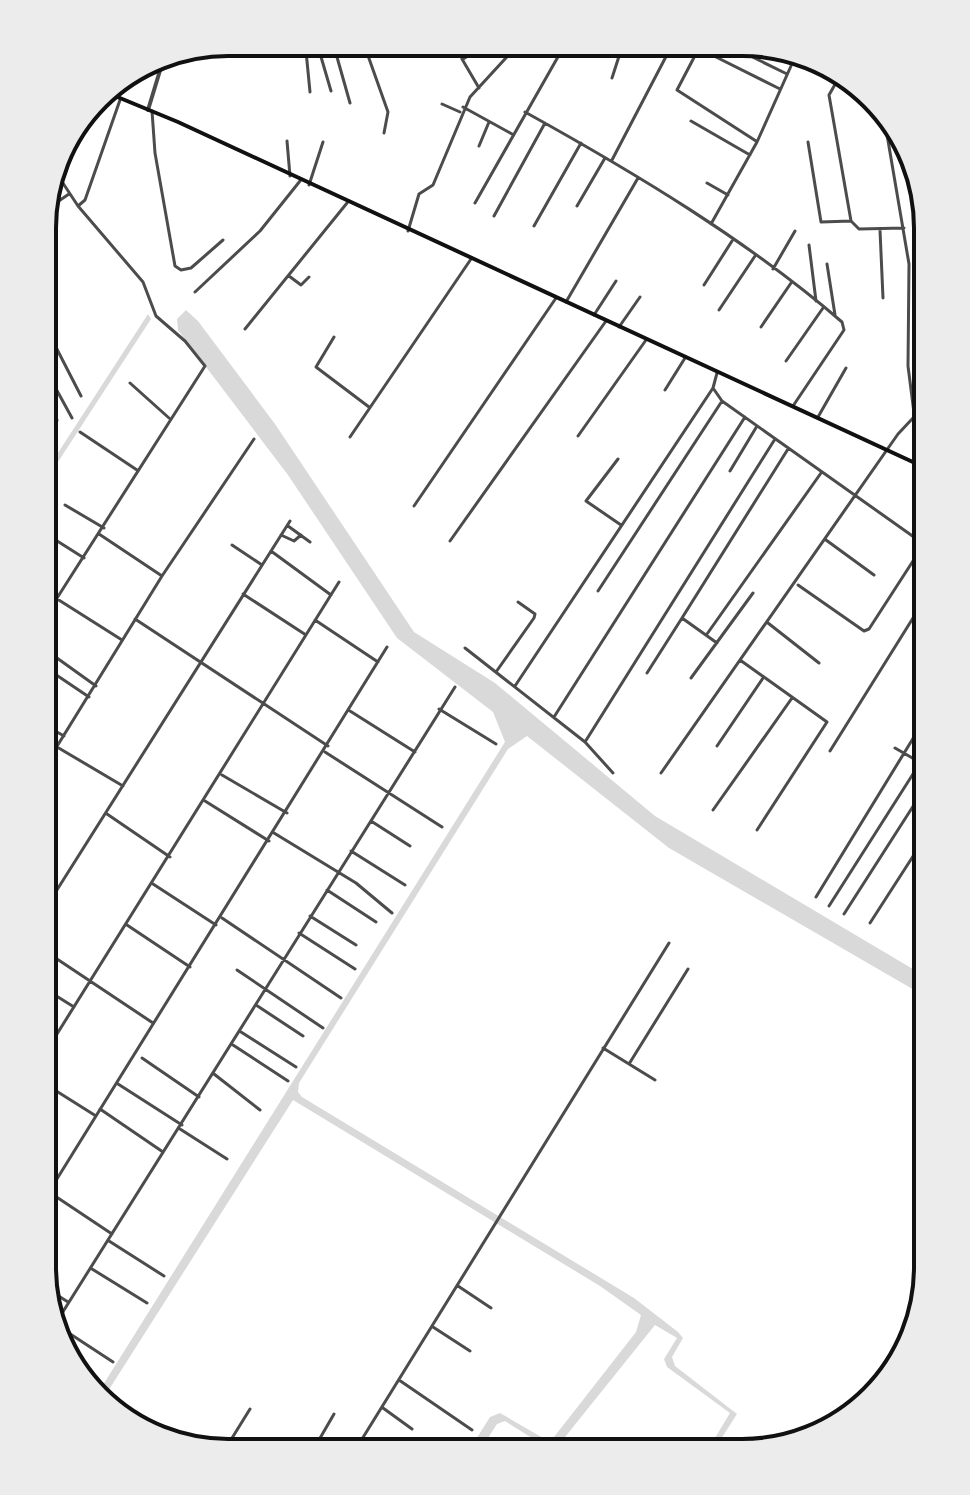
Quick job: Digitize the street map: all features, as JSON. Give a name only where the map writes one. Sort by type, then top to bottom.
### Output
[{"type":"main road","points":[[117,96],[914,462]]},
{"type":"street","points":[[306,56],[310,92]]},
{"type":"street","points":[[321,56],[331,91]]},
{"type":"street","points":[[337,56],[350,103]]},
{"type":"street","points":[[368,56],[388,112],[384,133]]},
{"type":"street","points":[[462,56],[479,88]]},
{"type":"street","points":[[462,59],[467,56]]},
{"type":"street","points":[[408,231],[419,194],[433,185],[462,110],[508,56]]},
{"type":"street","points":[[475,203],[558,56]]},
{"type":"street","points":[[612,78],[619,56]]},
{"type":"street","points":[[612,160],[666,56]]},
{"type":"street","points":[[695,56],[677,90],[757,142]]},
{"type":"street","points":[[714,56],[780,89]]},
{"type":"street","points":[[751,56],[787,74]]},
{"type":"street","points":[[711,224],[757,142],[791,66]]},
{"type":"street","points":[[161,70],[150,111],[175,266],[181,270],[191,268],[223,240]]},
{"type":"street","points":[[835,84],[829,95],[851,221],[859,229],[904,228]]},
{"type":"street","points":[[78,206],[85,200],[121,98]]},
{"type":"street","points":[[442,104],[512,134]]},
{"type":"street","points":[[525,112],[612,160],[711,224],[845,325],[793,406]]},
{"type":"street","points":[[691,121],[750,155]]},
{"type":"street","points":[[479,146],[489,122]]},
{"type":"street","points":[[494,216],[545,123]]},
{"type":"street","points":[[661,773],[914,413],[908,366],[909,264],[888,136]]},
{"type":"street","points":[[287,141],[290,176]]},
{"type":"street","points":[[309,185],[323,142]]},
{"type":"street","points":[[808,142],[821,222],[851,221]]},
{"type":"street","points":[[534,226],[581,143]]},
{"type":"street","points":[[577,206],[606,157]]},
{"type":"street","points":[[566,302],[638,178]]},
{"type":"street","points":[[195,292],[260,231],[300,181]]},
{"type":"street","points":[[62,183],[100,235],[143,282],[156,316],[185,341],[205,366],[169,418],[104,528],[57,599],[122,640]]},
{"type":"street","points":[[707,183],[728,195]]},
{"type":"street","points":[[58,202],[69,194]]},
{"type":"street","points":[[245,329],[347,203]]},
{"type":"street","points":[[880,230],[883,298]]},
{"type":"street","points":[[773,269],[795,231]]},
{"type":"street","points":[[704,285],[732,240]]},
{"type":"street","points":[[809,245],[816,301]]},
{"type":"street","points":[[719,310],[755,256]]},
{"type":"street","points":[[350,437],[471,259]]},
{"type":"street","points":[[827,264],[835,315]]},
{"type":"street","points":[[289,276],[301,285],[309,277]]},
{"type":"street","points":[[594,315],[616,281]]},
{"type":"street","points":[[761,327],[791,283]]},
{"type":"street","points":[[619,327],[640,297]]},
{"type":"street","points":[[414,506],[556,298]]},
{"type":"street","points":[[786,361],[824,307]]},
{"type":"street","points":[[450,541],[606,321]]},
{"type":"street","points":[[334,337],[316,367],[369,407]]},
{"type":"street","points":[[578,436],[646,340]]},
{"type":"street","points":[[56,347],[81,396]]},
{"type":"street","points":[[665,390],[685,358]]},
{"type":"street","points":[[818,418],[846,368]]},
{"type":"street","points":[[515,686],[713,388],[717,373]]},
{"type":"street","points":[[130,383],[169,418]]},
{"type":"street","points":[[56,388],[72,418]]},
{"type":"street","points":[[713,388],[722,401],[914,538]]},
{"type":"street","points":[[598,591],[722,401]]},
{"type":"street","points":[[554,717],[745,417]]},
{"type":"street","points":[[730,471],[758,426]]},
{"type":"street","points":[[80,432],[137,470]]},
{"type":"street","points":[[123,786],[56,747],[162,576],[254,439]]},
{"type":"street","points":[[585,742],[775,439]]},
{"type":"street","points":[[647,673],[788,449]]},
{"type":"street","points":[[618,459],[586,501],[621,525]]},
{"type":"street","points":[[707,634],[821,473]]},
{"type":"street","points":[[65,505],[104,528]]},
{"type":"street","points":[[56,891],[289,524],[310,542]]},
{"type":"street","points":[[99,534],[162,576]]},
{"type":"street","points":[[281,535],[294,541],[301,535]]},
{"type":"street","points":[[56,540],[84,558]]},
{"type":"street","points":[[826,540],[874,575]]},
{"type":"street","points":[[232,545],[262,565]]},
{"type":"street","points":[[271,551],[331,595]]},
{"type":"street","points":[[796,584],[864,631],[869,629],[914,563]]},
{"type":"street","points":[[56,1036],[222,775],[339,582]]},
{"type":"street","points":[[691,678],[753,593]]},
{"type":"street","points":[[243,594],[306,635]]},
{"type":"street","points":[[496,672],[534,618],[535,614],[518,602]]},
{"type":"street","points":[[830,751],[914,616]]},
{"type":"street","points":[[682,618],[717,643]]},
{"type":"street","points":[[135,619],[328,746]]},
{"type":"street","points":[[315,620],[378,662]]},
{"type":"street","points":[[768,623],[819,663]]},
{"type":"street","points":[[56,1181],[325,752],[387,647]]},
{"type":"street","points":[[465,648],[585,742],[613,773]]},
{"type":"street","points":[[56,657],[96,686]]},
{"type":"street","points":[[740,660],[827,722],[757,830]]},
{"type":"street","points":[[56,675],[89,697]]},
{"type":"street","points":[[717,746],[763,678]]},
{"type":"street","points":[[62,1312],[233,1045],[299,933],[455,687]]},
{"type":"street","points":[[713,810],[792,698]]},
{"type":"street","points":[[439,709],[496,744]]},
{"type":"street","points":[[350,711],[415,752]]},
{"type":"street","points":[[56,731],[64,736]]},
{"type":"street","points":[[816,897],[914,736]]},
{"type":"street","points":[[895,748],[914,759]]},
{"type":"street","points":[[325,752],[442,827]]},
{"type":"street","points":[[829,906],[914,772]]},
{"type":"street","points":[[222,775],[287,813]]},
{"type":"street","points":[[205,801],[269,841]]},
{"type":"street","points":[[844,914],[914,805]]},
{"type":"street","points":[[106,813],[170,857]]},
{"type":"street","points":[[371,821],[410,846]]},
{"type":"street","points":[[274,833],[338,872],[392,913]]},
{"type":"street","points":[[351,851],[405,885]]},
{"type":"street","points":[[870,923],[914,855]]},
{"type":"street","points":[[153,884],[216,925]]},
{"type":"street","points":[[327,890],[376,922]]},
{"type":"street","points":[[310,916],[356,945]]},
{"type":"street","points":[[222,918],[341,998]]},
{"type":"street","points":[[126,924],[190,967]]},
{"type":"street","points":[[299,933],[355,969]]},
{"type":"street","points":[[362,1439],[669,943]]},
{"type":"street","points":[[56,958],[153,1023]]},
{"type":"street","points":[[629,1064],[688,969]]},
{"type":"street","points":[[237,970],[323,1028]]},
{"type":"street","points":[[56,996],[74,1007]]},
{"type":"street","points":[[256,1005],[303,1036]]},
{"type":"street","points":[[241,1032],[296,1067]]},
{"type":"street","points":[[233,1045],[288,1081]]},
{"type":"street","points":[[603,1048],[655,1080]]},
{"type":"street","points":[[142,1058],[199,1097]]},
{"type":"street","points":[[214,1074],[260,1110]]},
{"type":"street","points":[[116,1083],[227,1159]]},
{"type":"street","points":[[56,1091],[96,1116]]},
{"type":"street","points":[[100,1109],[163,1152]]},
{"type":"street","points":[[56,1197],[113,1234]]},
{"type":"street","points":[[109,1241],[164,1276]]},
{"type":"street","points":[[91,1269],[147,1303]]},
{"type":"street","points":[[458,1286],[491,1308]]},
{"type":"street","points":[[58,1296],[68,1302]]},
{"type":"street","points":[[433,1327],[470,1351]]},
{"type":"street","points":[[70,1335],[113,1362]]},
{"type":"street","points":[[399,1380],[472,1430]]},
{"type":"street","points":[[382,1407],[412,1429]]},
{"type":"street","points":[[231,1439],[250,1409]]},
{"type":"street","points":[[320,1439],[334,1414]]},
{"type":"shaded area","points":[[186,310],[198,321],[275,424],[414,632],[495,683],[655,816],[914,970],[914,990],[669,848],[527,736],[508,749],[299,1083],[298,1092],[302,1097],[634,1298],[678,1332],[683,1338],[672,1357],[675,1366],[737,1414],[721,1439],[714,1439],[730,1413],[667,1367],[664,1359],[677,1338],[655,1325],[563,1439],[534,1439],[505,1421],[497,1424],[487,1439],[476,1439],[490,1417],[500,1413],[543,1438],[554,1437],[636,1332],[641,1315],[600,1286],[293,1100],[108,1391],[103,1385],[505,742],[493,712],[397,638],[288,475],[178,330],[177,319]]},
{"type":"shaded area","points":[[148,314],[151,319],[56,465],[56,456]]}]
